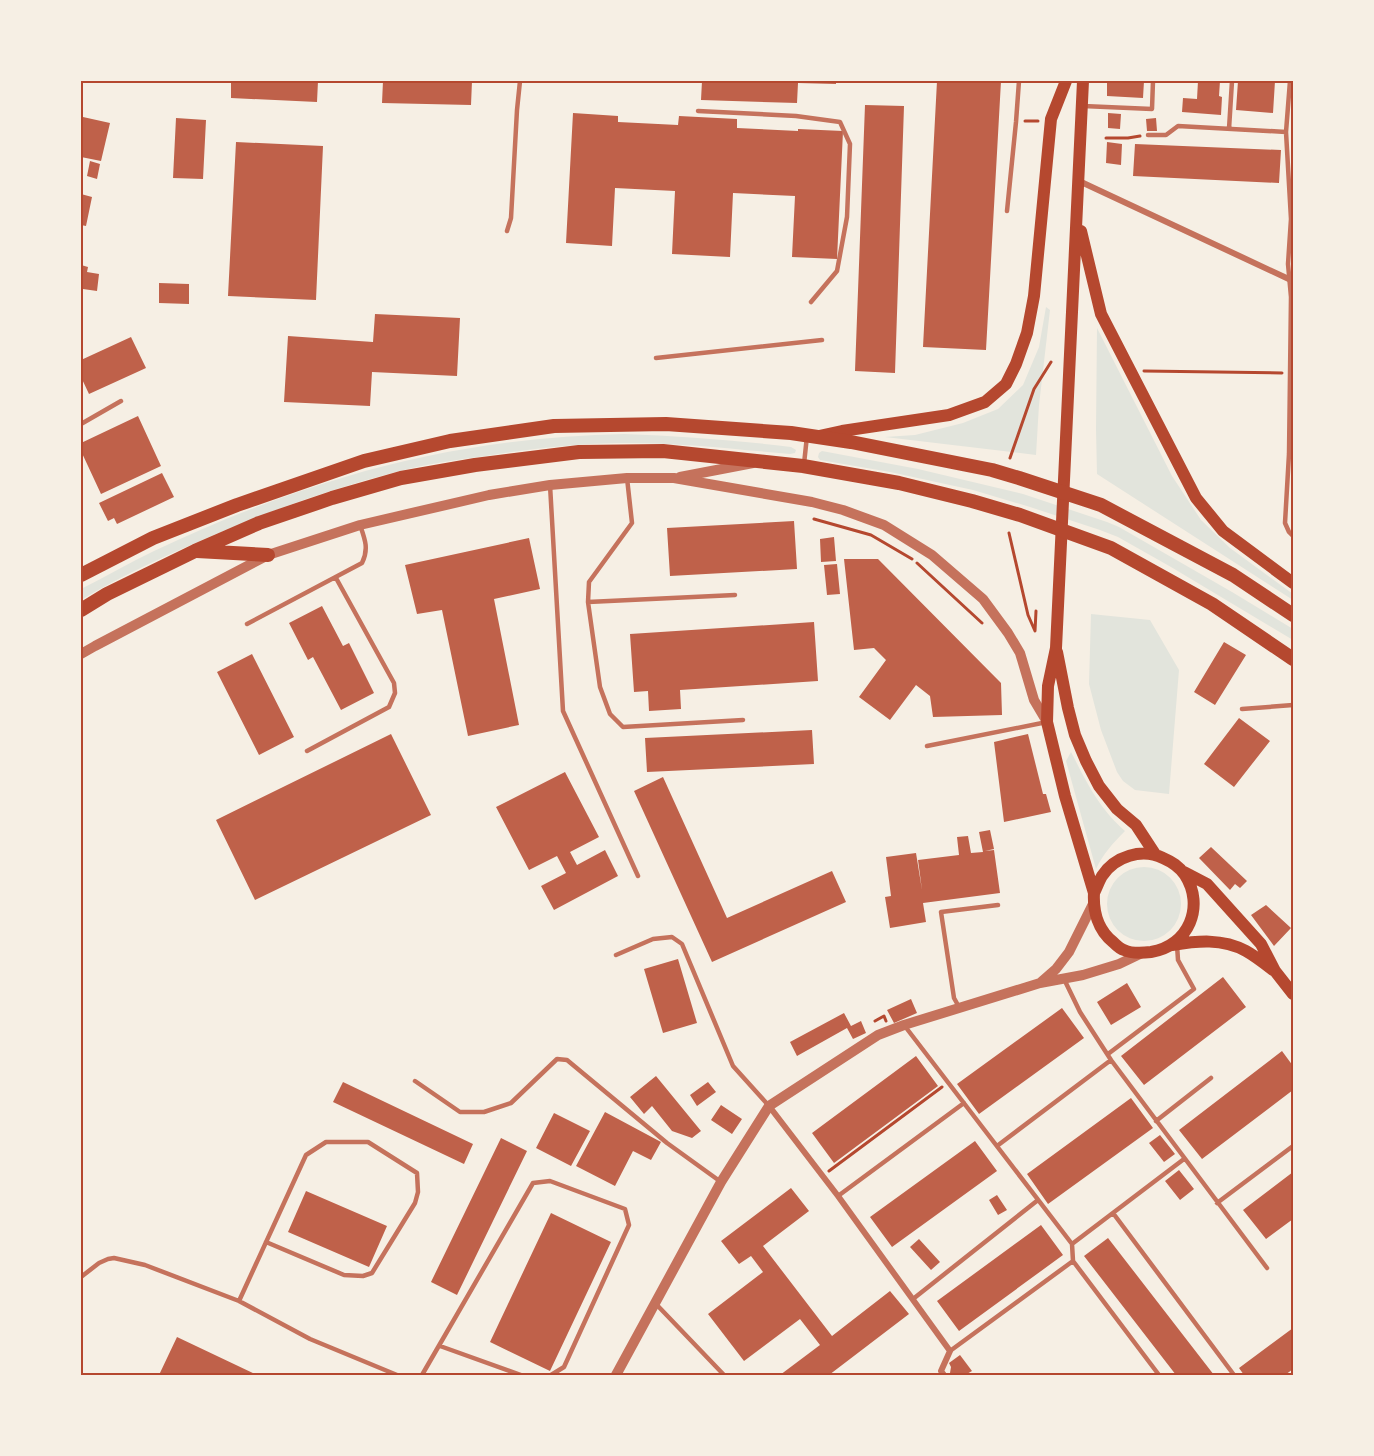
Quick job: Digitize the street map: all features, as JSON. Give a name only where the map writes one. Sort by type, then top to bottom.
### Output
[{"type":"main road","points":[[811,436],[949,415],[985,402],[1006,384],[1027,333],[1034,296],[1051,119],[1066,81]]},
{"type":"main road","points":[[1083,81],[1058,624],[1056,648],[1048,686],[1047,722],[1094,898],[1096,915],[1109,939],[1124,950],[1142,953],[1174,945],[1208,941],[1230,944],[1246,951],[1275,971]]},
{"type":"main road","points":[[1077,216],[1101,314],[1196,498],[1224,531],[1293,583]]},
{"type":"main road","points":[[81,575],[153,538],[237,505],[364,461],[450,441],[554,426],[654,424],[791,433],[851,442],[992,470],[1101,505],[1233,574],[1293,615]]},
{"type":"main road","points":[[81,610],[107,594],[195,550],[259,523],[401,478],[475,465],[579,452],[663,451],[803,466],[898,483],[1020,515],[1111,548],[1212,604],[1293,659]]},
{"type":"main road","points":[[195,550],[268,555]]},
{"type":"main road","points":[[1056,648],[1075,735],[1086,761],[1100,786],[1117,809],[1136,825],[1155,854]]},
{"type":"main road","points":[[1094,898],[1102,876],[1119,860],[1141,854],[1155,854],[1174,863],[1189,882],[1194,904],[1192,916],[1184,933],[1174,945]]},
{"type":"main road","points":[[1182,871],[1207,884],[1261,944],[1275,971],[1293,994]]},
{"type":"street","points":[[1078,180],[1292,280]]},
{"type":"street","points":[[674,478],[765,461]]},
{"type":"street","points":[[81,654],[268,555],[360,525],[489,495],[550,485],[627,478],[674,478],[813,502],[843,510],[884,525],[932,555],[983,598],[1008,633],[1020,653],[1034,700],[1047,722]]},
{"type":"street","points":[[1040,983],[1056,969],[1068,951],[1094,898]]},
{"type":"street","points":[[616,1375],[721,1182],[769,1106],[878,1035],[959,1007],[1040,983],[1119,964],[1142,953]]},
{"type":"street","points":[[769,1106],[838,1196],[950,1351],[941,1371],[944,1375]]},
{"type":"lane","points":[[507,231],[511,218],[520,81]]},
{"type":"lane","points":[[1007,211],[1019,81]]},
{"type":"lane","points":[[1082,106],[1152,109],[1153,81]]},
{"type":"lane","points":[[1229,129],[1232,81]]},
{"type":"lane","points":[[1290,81],[1286,132],[1292,219],[1288,264],[1292,280],[1292,332],[1286,523],[1293,536]]},
{"type":"lane","points":[[698,111],[796,116],[840,122],[850,144],[847,217],[837,271],[811,302]]},
{"type":"lane","points":[[1148,135],[1166,135],[1178,126],[1286,132]]},
{"type":"lane","points":[[656,358],[822,340]]},
{"type":"lane","points":[[81,424],[121,401]]},
{"type":"lane","points":[[803,466],[811,436]]},
{"type":"lane","points":[[627,478],[632,523],[589,582],[588,602],[600,687],[610,714],[623,727],[743,720]]},
{"type":"lane","points":[[550,485],[563,711],[638,876]]},
{"type":"lane","points":[[247,624],[362,563],[366,556],[367,546],[360,525]]},
{"type":"lane","points":[[307,751],[389,707],[395,693],[394,683],[336,578]]},
{"type":"lane","points":[[588,602],[735,595]]},
{"type":"lane","points":[[1242,709],[1293,705]]},
{"type":"lane","points":[[927,746],[1047,722]]},
{"type":"lane","points":[[959,1007],[954,998],[941,912],[998,905]]},
{"type":"lane","points":[[615,955],[653,939],[672,937],[682,944],[733,1066],[769,1106]]},
{"type":"lane","points":[[1108,1054],[1194,989],[1178,960],[1174,945]]},
{"type":"lane","points":[[1064,979],[1080,1012],[1112,1060],[1267,1268]]},
{"type":"lane","points":[[904,1025],[1072,1244],[1073,1261],[1160,1375]]},
{"type":"lane","points":[[415,1081],[460,1112],[484,1112],[511,1103],[557,1059],[567,1060],[667,1143],[721,1182]]},
{"type":"lane","points":[[997,1146],[1112,1060]]},
{"type":"lane","points":[[1156,1121],[1211,1078]]},
{"type":"lane","points":[[838,1196],[964,1103]]},
{"type":"lane","points":[[238,1301],[306,1155],[326,1142],[368,1142],[417,1173],[418,1192],[415,1203],[372,1273],[363,1276],[344,1275],[266,1242]]},
{"type":"lane","points":[[1217,1203],[1293,1146]]},
{"type":"lane","points":[[1072,1244],[1184,1159]]},
{"type":"lane","points":[[422,1375],[533,1183],[550,1181],[625,1209],[629,1225],[564,1366],[551,1375]]},
{"type":"lane","points":[[913,1299],[1038,1200]]},
{"type":"lane","points":[[1113,1213],[1234,1375]]},
{"type":"lane","points":[[81,1277],[108,1258],[145,1265],[238,1301],[310,1339],[397,1375]]},
{"type":"lane","points":[[950,1351],[1073,1261]]},
{"type":"lane","points":[[656,1304],[724,1375]]},
{"type":"lane","points":[[440,1346],[521,1375]]},
{"type":"path","points":[[1106,138],[1128,138]]},
{"type":"path","points":[[1010,458],[1034,389],[1051,362]]},
{"type":"path","points":[[1142,371],[1290,373]]},
{"type":"path","points":[[814,519],[871,535],[919,564],[982,623]]},
{"type":"path","points":[[1009,533],[1028,615],[1035,631],[1036,611]]},
{"type":"path","points":[[823,1176],[948,1082]]},
{"type":"shaded area","points":[[1046,307],[1050,310],[1039,405],[1036,455],[885,437],[915,435],[963,423],[998,409],[1023,385],[1039,347]]},
{"type":"shaded area","points":[[1097,328],[1172,476],[1201,520],[1230,548],[1293,594],[1293,600],[1097,474]]},
{"type":"shaded area","points":[[624,434],[728,440],[791,447],[796,450],[795,453],[790,454],[682,445],[601,444],[535,449],[418,467],[350,485],[260,516],[147,565],[81,600],[81,589],[154,551],[248,510],[321,484],[413,459],[483,446],[553,438]]},
{"type":"shaded area","points":[[822,451],[918,469],[1023,494],[1107,522],[1293,629],[1293,640],[1118,537],[973,490],[820,460],[818,457]]},
{"type":"shaded area","points":[[1091,614],[1150,620],[1179,670],[1169,794],[1135,790],[1123,781],[1117,772],[1101,730],[1089,684]]},
{"type":"shaded area","points":[[1071,752],[1100,804],[1125,831],[1102,858],[1096,869],[1066,761]]},
{"type":"shaded area","points":[[1144,867],[1158,870],[1170,878],[1178,890],[1181,904],[1178,918],[1170,930],[1158,938],[1144,941],[1130,938],[1118,930],[1110,918],[1107,904],[1110,890],[1118,878],[1130,870]]},
{"type":"building","points":[[231,81],[318,81],[317,102],[231,98]]},
{"type":"building","points":[[383,81],[472,81],[471,105],[382,103]]},
{"type":"building","points":[[702,81],[836,81],[836,84],[798,83],[797,103],[701,100]]},
{"type":"building","points":[[937,81],[1001,81],[986,350],[923,347]]},
{"type":"building","points":[[1107,81],[1144,81],[1143,98],[1107,96]]},
{"type":"building","points":[[1198,81],[1220,81],[1221,115],[1182,112],[1183,98],[1197,99]]},
{"type":"building","points":[[1238,81],[1275,81],[1273,113],[1236,110]]},
{"type":"building","points":[[865,105],[904,106],[895,373],[855,371]]},
{"type":"building","points":[[573,113],[618,116],[618,122],[678,125],[679,116],[737,119],[737,128],[843,131],[837,259],[792,257],[795,196],[733,193],[730,257],[672,254],[675,191],[615,188],[612,246],[566,243]]},
{"type":"building","points":[[1108,113],[1121,114],[1120,129],[1108,128]]},
{"type":"building","points":[[83,117],[110,123],[101,161],[81,157]]},
{"type":"building","points":[[176,118],[206,120],[203,179],[173,178]]},
{"type":"building","points":[[1156,118],[1157,131],[1147,131],[1146,119]]},
{"type":"building","points":[[236,142],[323,146],[316,300],[228,296]]},
{"type":"building","points":[[1107,142],[1122,144],[1121,165],[1106,163]]},
{"type":"building","points":[[1135,144],[1281,150],[1279,183],[1133,176]]},
{"type":"building","points":[[90,161],[100,164],[97,179],[87,176]]},
{"type":"building","points":[[81,194],[92,197],[86,226],[81,225]]},
{"type":"building","points":[[81,265],[88,267],[87,272],[99,274],[97,291],[83,289],[81,293]]},
{"type":"building","points":[[159,283],[189,284],[189,304],[159,303]]},
{"type":"building","points":[[375,314],[460,318],[457,376],[372,372],[370,406],[284,402],[288,336],[373,342]]},
{"type":"building","points":[[131,337],[146,368],[89,394],[81,377],[81,360]]},
{"type":"building","points":[[138,416],[161,466],[101,494],[81,451],[81,443]]},
{"type":"building","points":[[162,473],[174,497],[117,524],[114,518],[108,521],[99,503]]},
{"type":"building","points":[[794,521],[797,569],[670,576],[667,528]]},
{"type":"building","points":[[834,537],[836,561],[821,562],[820,539]]},
{"type":"building","points":[[529,538],[540,589],[494,599],[519,725],[468,736],[442,610],[417,614],[405,565]]},
{"type":"building","points":[[844,559],[878,559],[1001,683],[1002,715],[933,717],[930,696],[916,685],[890,720],[859,697],[886,660],[874,648],[854,650]]},
{"type":"building","points":[[837,564],[840,594],[827,595],[824,565]]},
{"type":"building","points":[[322,606],[343,646],[349,643],[374,693],[341,710],[313,657],[308,660],[289,623]]},
{"type":"building","points":[[814,622],[818,681],[680,690],[681,709],[649,711],[648,691],[634,692],[630,634]]},
{"type":"building","points":[[1224,642],[1246,655],[1215,705],[1194,692]]},
{"type":"building","points":[[252,654],[294,737],[259,755],[217,672]]},
{"type":"building","points":[[1239,718],[1270,741],[1234,787],[1204,764]]},
{"type":"building","points":[[812,730],[814,764],[647,772],[645,738]]},
{"type":"building","points":[[391,734],[431,815],[255,900],[216,820]]},
{"type":"building","points":[[1028,734],[1043,794],[1046,794],[1051,812],[1004,822],[994,742]]},
{"type":"building","points":[[565,772],[599,837],[570,852],[577,865],[605,850],[618,876],[554,910],[541,886],[566,873],[557,856],[529,870],[496,807]]},
{"type":"building","points":[[663,777],[727,918],[832,871],[846,902],[712,962],[634,791]]},
{"type":"building","points":[[990,830],[994,849],[985,851],[994,850],[1000,893],[923,903],[926,922],[890,928],[885,897],[891,896],[886,857],[916,853],[922,890],[918,860],[959,855],[957,837],[968,836],[971,853],[983,852],[979,832]]},
{"type":"building","points":[[1211,847],[1247,881],[1240,888],[1235,884],[1230,890],[1199,858]]},
{"type":"building","points":[[1266,905],[1291,928],[1274,946],[1251,915]]},
{"type":"building","points":[[678,959],[697,1023],[663,1033],[644,969]]},
{"type":"building","points":[[1223,977],[1246,1007],[1144,1085],[1121,1056]]},
{"type":"building","points":[[1127,983],[1141,1007],[1111,1025],[1097,1002]]},
{"type":"building","points":[[911,999],[917,1013],[894,1023],[887,1010]]},
{"type":"building","points":[[1062,1008],[1084,1038],[979,1114],[957,1084]]},
{"type":"building","points":[[844,1013],[851,1026],[861,1021],[866,1033],[853,1039],[847,1028],[797,1056],[790,1042]]},
{"type":"building","points":[[1282,1051],[1293,1066],[1293,1090],[1202,1159],[1179,1130]]},
{"type":"building","points":[[916,1056],[938,1086],[834,1163],[812,1133]]},
{"type":"building","points":[[656,1076],[701,1131],[692,1138],[672,1131],[652,1106],[644,1114],[630,1097]]},
{"type":"building","points":[[343,1082],[473,1144],[464,1164],[333,1102]]},
{"type":"building","points":[[708,1082],[716,1092],[697,1106],[690,1095]]},
{"type":"building","points":[[1131,1098],[1153,1128],[1048,1204],[1027,1174]]},
{"type":"building","points":[[721,1105],[742,1119],[732,1134],[711,1120]]},
{"type":"building","points":[[605,1112],[661,1142],[651,1160],[633,1151],[615,1186],[576,1166]]},
{"type":"building","points":[[554,1113],[590,1131],[571,1166],[536,1148]]},
{"type":"building","points":[[1160,1135],[1175,1154],[1164,1162],[1149,1143]]},
{"type":"building","points":[[501,1138],[527,1151],[457,1295],[431,1282]]},
{"type":"building","points":[[975,1141],[997,1171],[892,1247],[870,1217]]},
{"type":"building","points":[[1179,1170],[1194,1189],[1180,1200],[1165,1181]]},
{"type":"building","points":[[1293,1172],[1293,1219],[1266,1239],[1243,1210]]},
{"type":"building","points":[[791,1188],[809,1211],[763,1246],[832,1336],[890,1291],[909,1314],[829,1375],[780,1375],[820,1345],[800,1319],[744,1361],[708,1314],[763,1272],[751,1256],[739,1264],[721,1241]]},
{"type":"building","points":[[306,1191],[387,1226],[369,1267],[288,1232]]},
{"type":"building","points":[[997,1195],[1007,1210],[998,1215],[989,1200]]},
{"type":"building","points":[[551,1213],[611,1242],[550,1371],[490,1342]]},
{"type":"building","points":[[1041,1225],[1063,1255],[959,1331],[937,1301]]},
{"type":"building","points":[[1108,1238],[1214,1375],[1176,1375],[1084,1256]]},
{"type":"building","points":[[919,1239],[940,1262],[931,1270],[910,1247]]},
{"type":"building","points":[[1293,1328],[1293,1369],[1285,1375],[1244,1375],[1239,1368]]},
{"type":"building","points":[[177,1337],[257,1375],[159,1375]]},
{"type":"building","points":[[960,1355],[972,1371],[965,1375],[952,1375],[949,1363]]}]
